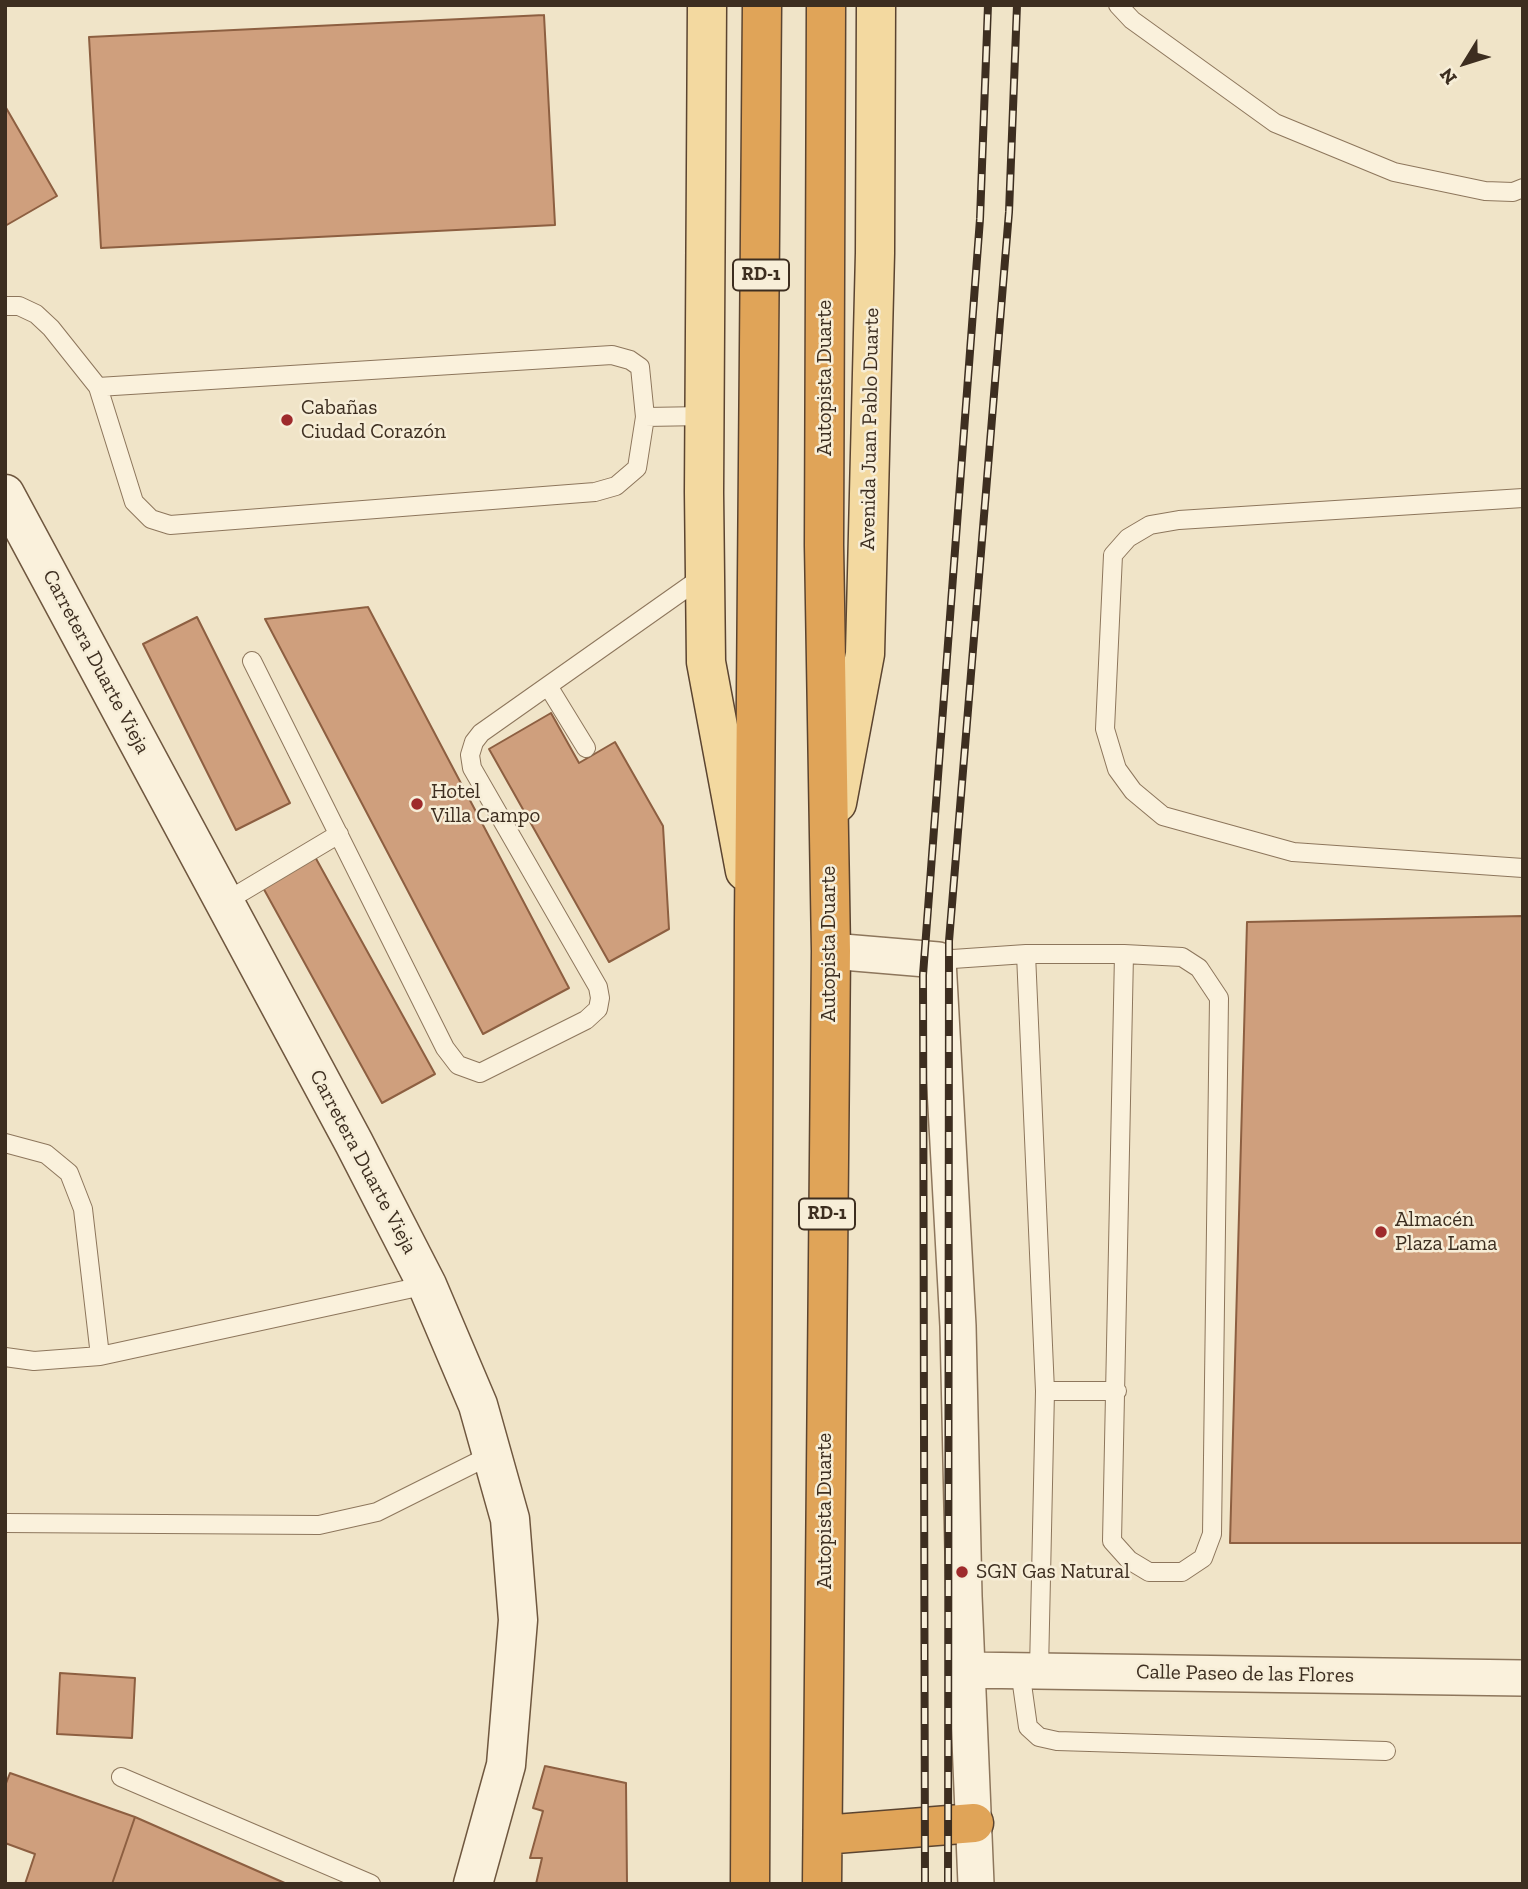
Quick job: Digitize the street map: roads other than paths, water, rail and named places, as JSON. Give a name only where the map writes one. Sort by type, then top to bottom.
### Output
[{"type":"highway","name":"RD-1","points":[[750,1884],[754,920],[760,545],[762,5]]},
{"type":"highway","name":"Autopista Duarte","points":[[822,1884],[831,951],[824,545],[826,5]]},
{"type":"highway","points":[[823,1835],[974,1823]]},
{"type":"main road","points":[[707,5],[704,416],[706,662],[754,920]]},
{"type":"main road","name":"Avenida Juan Pablo Duarte","points":[[829,850],[865,654],[875,253],[876,5]]},
{"type":"main road","name":"Carretera Duarte Vieja","points":[[5,494],[427,1285],[458,1351],[493,1454],[510,1519],[517,1620],[506,1765],[473,1884]]},
{"type":"street","points":[[831,951],[938,960],[958,1326],[976,1884]]},
{"type":"street","name":"Calle Paseo de las Flores","points":[[967,1670],[1523,1678]]},
{"type":"lane","points":[[1118,5],[1132,20],[1275,123],[1394,172],[1485,191],[1513,192],[1523,188]]},
{"type":"lane","points":[[5,306],[19,306],[36,314],[51,328],[98,387],[134,502],[151,519],[170,525],[595,492],[615,486],[637,468],[645,416],[640,367],[630,360],[612,355],[98,387]]},
{"type":"lane","points":[[645,416],[704,416]]},
{"type":"lane","points":[[1523,498],[1180,520],[1150,525],[1128,538],[1113,555],[1105,729],[1117,768],[1133,792],[1163,816],[1293,852],[1523,868]]},
{"type":"lane","points":[[252,661],[445,1048],[458,1065],[480,1073],[586,1020],[598,1009],[598,986],[472,768],[470,755],[481,733],[705,575]]},
{"type":"lane","points":[[548,686],[586,748]]},
{"type":"lane","points":[[225,902],[339,834]]},
{"type":"lane","points":[[938,960],[1026,954],[1124,954],[1182,957],[1199,968],[1219,998],[1212,1534],[1203,1558],[1182,1572],[1149,1572],[1129,1560],[1112,1541],[1124,954]]},
{"type":"lane","points":[[1026,954],[1045,1391],[1028,1727],[1039,1737],[1057,1741],[1385,1751]]},
{"type":"lane","points":[[5,1143],[46,1153],[69,1173],[83,1209],[100,1356]]},
{"type":"lane","points":[[5,1357],[34,1361],[100,1356],[427,1285]]},
{"type":"lane","points":[[1045,1391],[1117,1391]]},
{"type":"lane","points":[[5,1523],[319,1525],[377,1512],[493,1454]]},
{"type":"lane","points":[[121,1777],[371,1884]]},
{"type":"railway","points":[[925,1884],[923,975],[980,219],[988,5]]},
{"type":"railway","points":[[948,1884],[949,941],[1009,212],[1017,5]]},
{"type":"place","name":"Cabañas Ciudad Corazón","points":[[287,420]]},
{"type":"place","name":"Hotel Villa Campo","points":[[417,804]]},
{"type":"place","name":"Almacén Plaza Lama","points":[[1381,1232]]},
{"type":"place","name":"SGN Gas Natural","points":[[962,1572]]}]
